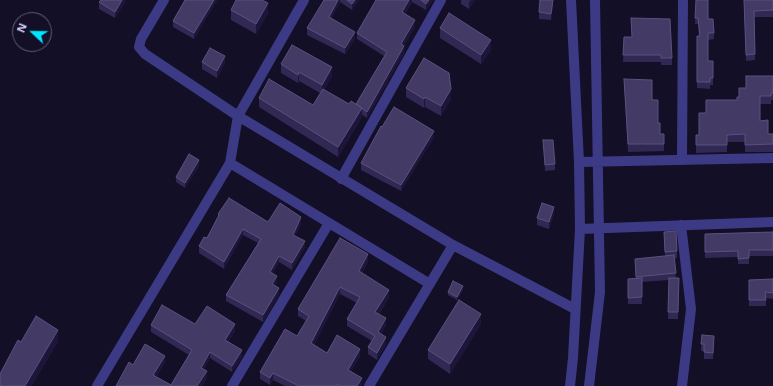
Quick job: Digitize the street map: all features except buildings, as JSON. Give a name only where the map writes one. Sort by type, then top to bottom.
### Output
[{"type":"street","points":[[164,0],[141,39],[140,46],[145,54],[238,116],[453,245],[575,309]]},
{"type":"street","points":[[97,386],[230,163],[238,116],[304,0]]},
{"type":"street","points":[[341,178],[440,0]]},
{"type":"street","points":[[570,386],[573,358],[580,228],[579,162],[571,0]]},
{"type":"street","points":[[590,386],[600,292],[595,0]]},
{"type":"street","points":[[682,160],[683,0]]},
{"type":"street","points":[[579,162],[773,158]]},
{"type":"street","points":[[230,163],[430,284]]},
{"type":"street","points":[[580,228],[773,222]]},
{"type":"street","points":[[232,386],[329,223]]},
{"type":"street","points":[[681,225],[691,309],[682,386]]},
{"type":"street","points":[[369,386],[453,245]]}]
